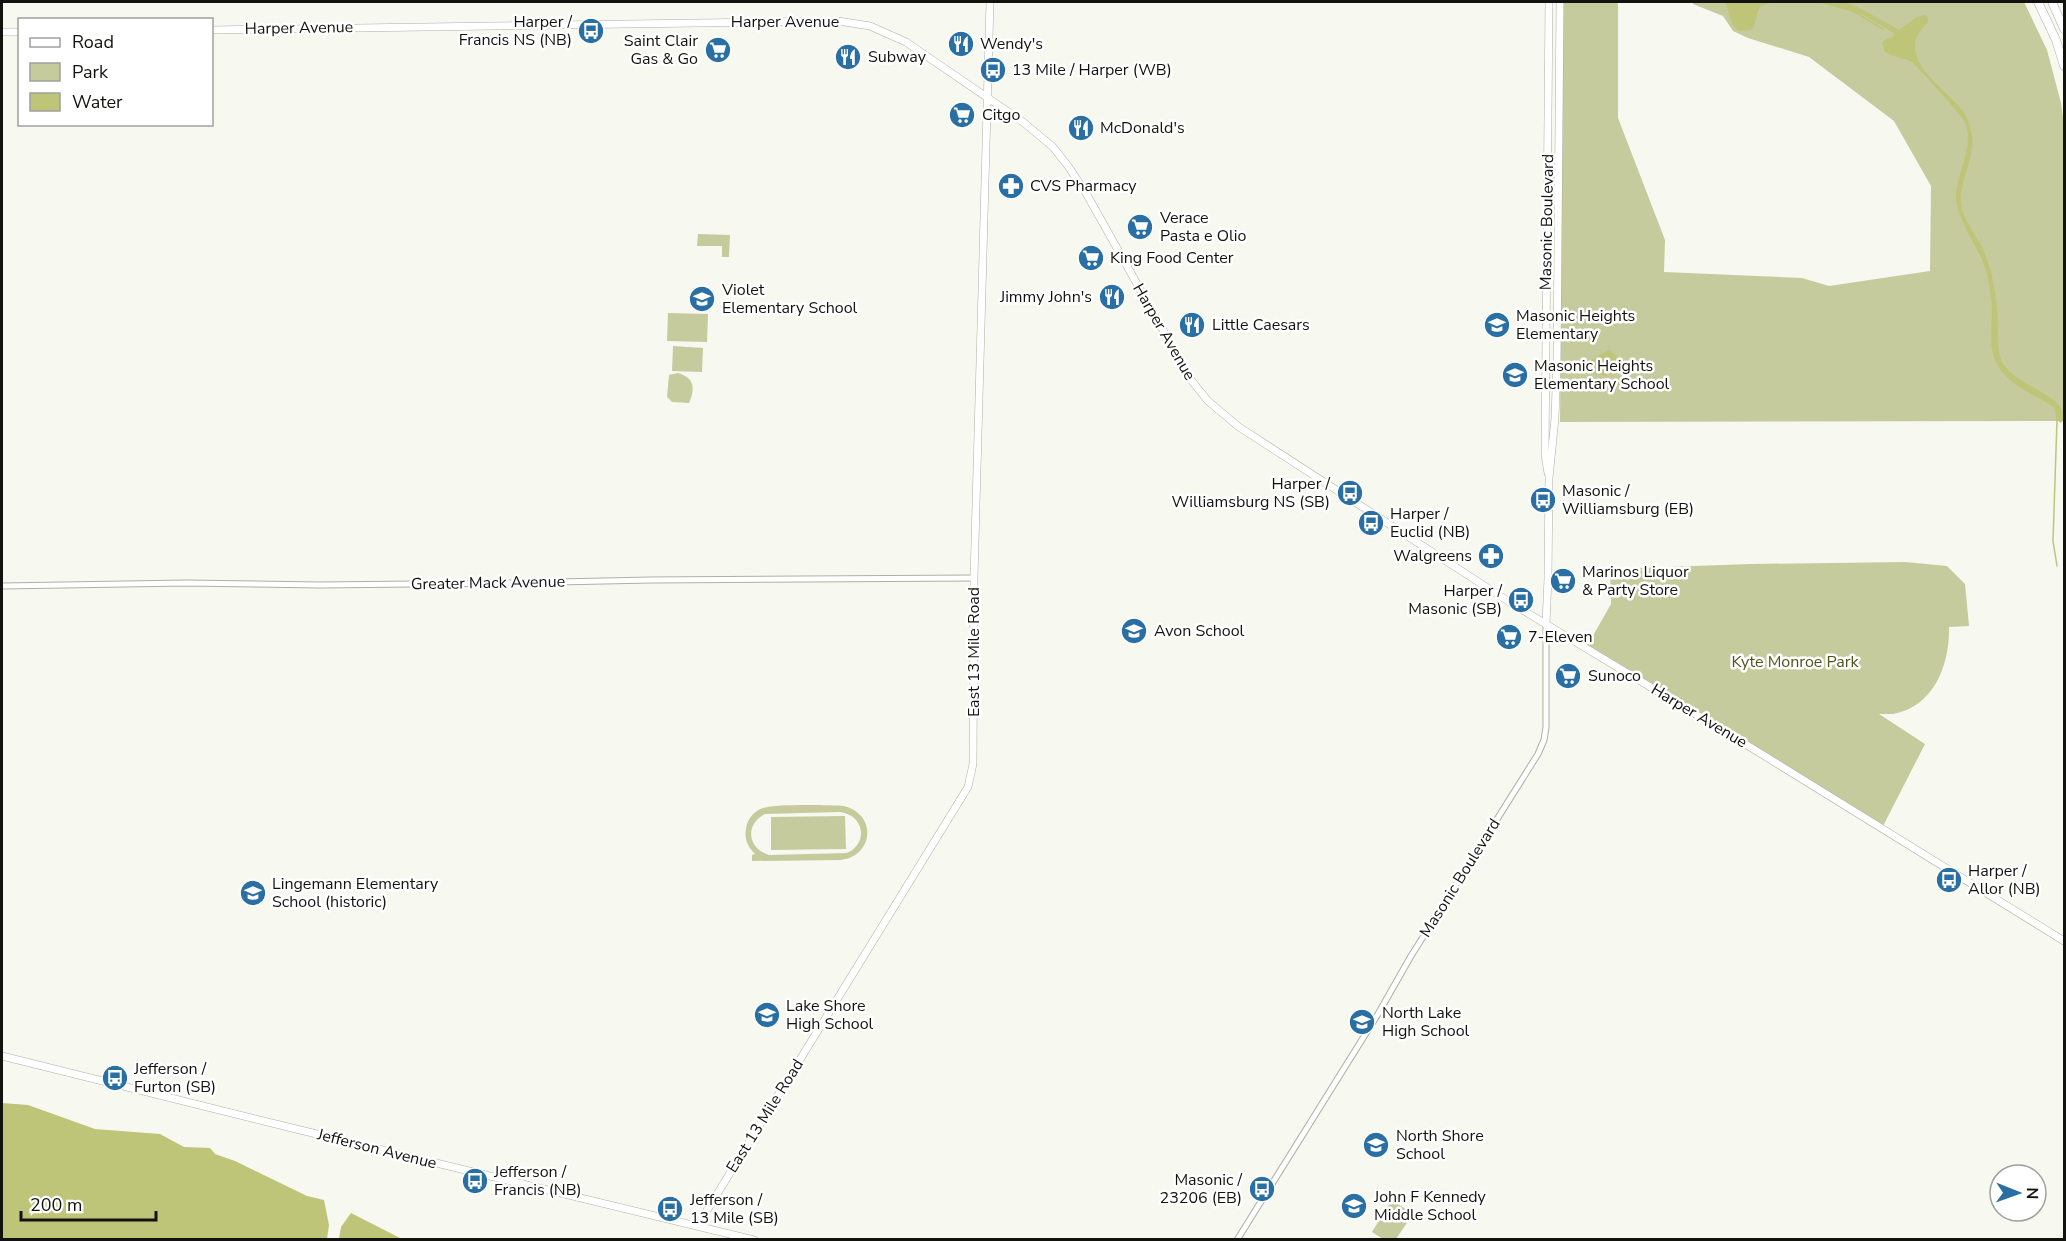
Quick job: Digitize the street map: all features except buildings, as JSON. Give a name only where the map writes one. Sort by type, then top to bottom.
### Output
[{"type":"highway","points":[[2038,2],[2056,40],[2064,66]]},
{"type":"highway","points":[[2052,2],[2064,29]]},
{"type":"main road","name":"East 13 Mile Road","points":[[698,1225],[968,787],[973,764],[974,579],[990,2]]},
{"type":"main road","points":[[1549,5],[1554,7],[1560,2]]},
{"type":"main road","name":"Masonic Boulevard","points":[[1546,624],[1549,478],[1557,371],[1560,2]]},
{"type":"main road","name":"Masonic Boulevard","points":[[1549,5],[1545,394],[1545,455],[1549,478]]},
{"type":"main road","name":"Harper Avenue","points":[[213,30],[838,21],[870,26],[894,36],[988,97],[1053,147],[1086,193],[1182,367],[1200,392],[1239,427],[1423,548],[2064,941]]},
{"type":"main road","points":[[2,32],[18,32]]},
{"type":"main road","points":[[1549,120],[1555,119],[1559,145]]},
{"type":"main road","points":[[1547,203],[1551,206],[1552,225],[1558,222]]},
{"type":"main road","points":[[1546,248],[1550,265],[1550,287],[1551,291],[1557,293]]},
{"type":"main road","points":[[1546,360],[1554,364],[1557,371]]},
{"type":"main road","points":[[1545,394],[1551,392],[1556,385]]},
{"type":"main road","points":[[1545,420],[1551,421],[1555,418]]},
{"type":"main road","name":"Jefferson Avenue","points":[[2,1056],[754,1239]]},
{"type":"street","name":"Greater Mack Avenue","points":[[2,586],[186,583],[287,585],[510,583],[651,579],[974,579]]},
{"type":"street","name":"Masonic Boulevard","points":[[1237,1239],[1538,754],[1546,727],[1546,624]]},
{"type":"green space","points":[[1563,2],[1618,2],[1618,118],[1665,240],[1664,272],[1802,278],[1829,286],[1930,271],[1931,186],[1894,121],[1809,57],[1733,31],[1723,16],[1693,4],[1693,2],[2024,2],[2047,50],[2064,124],[2064,421],[1560,422]]},
{"type":"green space","points":[[698,234],[730,235],[729,257],[722,257],[722,246],[697,246]]},
{"type":"green space","points":[[668,313],[708,314],[707,342],[667,341]]},
{"type":"green space","points":[[673,346],[703,348],[702,372],[672,371]]},
{"type":"green space","points":[[678,373],[691,381],[693,389],[689,403],[672,402],[667,397],[669,375]]},
{"type":"green space","name":"Kyte Monroe Park","points":[[1905,562],[1947,566],[1965,584],[1969,626],[1949,627],[1949,641],[1943,669],[1937,682],[1919,703],[1893,714],[1879,714],[1925,744],[1882,828],[1586,648],[1611,604],[1610,569]]},
{"type":"green space","points":[[779,806],[844,806],[855,810],[862,817],[866,826],[865,843],[852,857],[841,860],[752,861],[752,855],[755,854],[747,843],[746,833],[749,819],[757,811]],"holes":[[[840,812],[848,814],[859,824],[861,836],[859,843],[847,853],[769,855],[756,847],[751,836],[754,824],[765,814]]]},
{"type":"green space","points":[[845,816],[846,849],[771,850],[771,817]]},
{"type":"green space","points":[[1392,1200],[1413,1214],[1396,1239],[1383,1239],[1372,1232]]},
{"type":"water","points":[[1725,2],[1771,2],[1760,7],[1752,30],[1738,31],[1733,25]]},
{"type":"water","points":[[1818,2],[1843,2],[1856,6],[1899,30],[1917,17],[1925,15],[1928,17],[1928,22],[1917,36],[1915,47],[1917,57],[1930,77],[1962,110],[1970,126],[1972,148],[1961,202],[1964,215],[1984,251],[1990,268],[1997,305],[1998,346],[2001,359],[2006,368],[2015,376],[2056,402],[2062,410],[2064,419],[2061,423],[2056,419],[2055,408],[2015,384],[2002,372],[1994,358],[1991,338],[1992,301],[1987,274],[1957,207],[1957,188],[1968,141],[1965,122],[1913,63],[1884,51],[1882,42],[1893,37],[1894,33],[1863,15]]},
{"type":"water","points":[[1610,350],[1620,360],[1606,376],[1579,369],[1581,364]]},
{"type":"water","points":[[2,1103],[28,1105],[95,1129],[160,1134],[184,1147],[210,1148],[215,1154],[235,1161],[307,1196],[324,1200],[329,1225],[327,1239],[2,1239]]},
{"type":"water","points":[[351,1213],[402,1239],[339,1239],[341,1227]]},
{"type":"waterway","points":[[1853,11],[1883,29]]},
{"type":"waterway","points":[[2057,420],[2053,541],[2057,566]]},
{"type":"place","name":"Harper / Francis NS (NB)","points":[[591,31]]},
{"type":"place","name":"Wendy's","points":[[961,44]]},
{"type":"place","name":"Saint Clair Gas & Go","points":[[718,50]]},
{"type":"place","name":"Subway","points":[[848,57]]},
{"type":"place","name":"13 Mile / Harper (WB)","points":[[993,70]]},
{"type":"place","name":"Citgo","points":[[962,115]]},
{"type":"place","name":"McDonald's","points":[[1081,128]]},
{"type":"place","name":"CVS Pharmacy","points":[[1011,186]]},
{"type":"place","name":"Verace Pasta e Olio","points":[[1140,227]]},
{"type":"place","name":"King Food Center","points":[[1091,258]]},
{"type":"place","name":"Jimmy John's","points":[[1112,297]]},
{"type":"place","name":"Violet Elementary School","points":[[702,299]]},
{"type":"place","name":"Little Caesars","points":[[1192,325]]},
{"type":"place","name":"Masonic Heights Elementary","points":[[1497,325]]},
{"type":"place","name":"Masonic Heights Elementary School","points":[[1515,375]]},
{"type":"place","name":"Harper / Williamsburg NS (SB)","points":[[1350,493]]},
{"type":"place","name":"Masonic / Williamsburg (EB)","points":[[1543,500]]},
{"type":"place","name":"Harper / Euclid (NB)","points":[[1371,523]]},
{"type":"place","name":"Walgreens","points":[[1491,556]]},
{"type":"place","name":"Marinos Liquor & Party Store","points":[[1563,581]]},
{"type":"place","name":"Harper / Masonic (SB)","points":[[1521,600]]},
{"type":"place","name":"Avon School","points":[[1134,631]]},
{"type":"place","name":"7-Eleven","points":[[1509,637]]},
{"type":"place","name":"Sunoco","points":[[1568,676]]},
{"type":"place","name":"Harper / Allor (NB)","points":[[1949,880]]},
{"type":"place","name":"Lingemann Elementary School (historic)","points":[[253,893]]},
{"type":"place","name":"Lake Shore High School","points":[[767,1015]]},
{"type":"place","name":"North Lake High School","points":[[1362,1022]]},
{"type":"place","name":"Jefferson / Furton (SB)","points":[[115,1078]]},
{"type":"place","name":"North Shore School","points":[[1376,1145]]},
{"type":"place","name":"Jefferson / Francis (NB)","points":[[475,1181]]},
{"type":"place","name":"Masonic / 23206 (EB)","points":[[1262,1189]]},
{"type":"place","name":"John F Kennedy Middle School","points":[[1354,1206]]},
{"type":"place","name":"Jefferson / 13 Mile (SB)","points":[[670,1209]]}]
